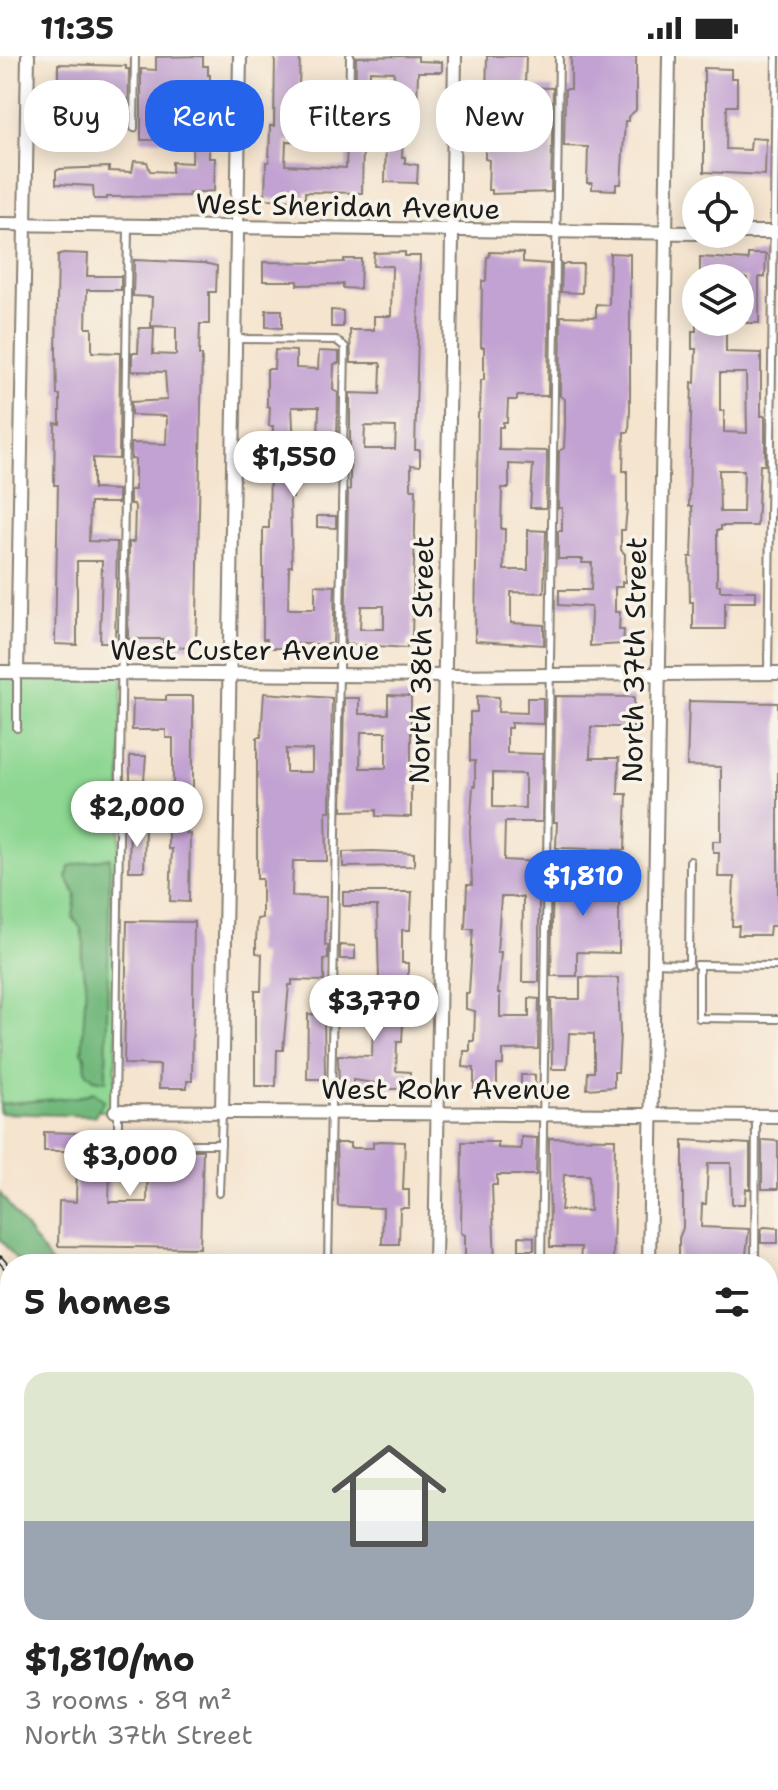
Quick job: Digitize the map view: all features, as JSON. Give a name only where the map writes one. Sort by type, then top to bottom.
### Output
[{"type":"street","points":[[17,672],[28,56]]},
{"type":"street","points":[[222,1113],[240,56]]},
{"type":"street","name":"North 38th Street","points":[[435,1254],[455,56]]},
{"type":"street","name":"North 37th Street","points":[[649,1254],[669,56]]},
{"type":"street","name":"West Sheridan Avenue","points":[[0,224],[682,233]]},
{"type":"street","points":[[754,232],[776,232]]},
{"type":"street","name":"West Custer Avenue","points":[[0,672],[444,676],[773,673]]},
{"type":"street","name":"West Rohr Avenue","points":[[116,1111],[778,1116]]},
{"type":"street","points":[[0,1665],[0,1707]]},
{"type":"lane","points":[[134,128],[135,56]]},
{"type":"lane","points":[[350,56],[350,80]]},
{"type":"lane","points":[[541,1254],[559,56]]},
{"type":"lane","points":[[773,673],[776,56]]},
{"type":"lane","points":[[128,226],[118,1141],[122,1144],[221,1144]]},
{"type":"lane","points":[[235,339],[336,340],[345,347],[328,1254]]},
{"type":"lane","points":[[17,672],[17,728]]},
{"type":"lane","points":[[689,964],[690,861]]},
{"type":"lane","points":[[653,963],[778,966]]},
{"type":"lane","points":[[699,965],[699,1018],[778,1019]]},
{"type":"lane","points":[[219,1193],[222,1113]]},
{"type":"lane","points":[[755,1254],[756,1115]]},
{"type":"green space","points":[[0,672],[123,673],[115,1111],[0,1110]]},
{"type":"green space","points":[[110,857],[106,1081],[94,1079],[86,1072],[82,1052],[86,981],[81,958],[84,945],[81,929],[73,917],[76,895],[67,878],[69,866]]},
{"type":"green space","points":[[93,1092],[104,1100],[95,1116],[0,1113],[0,1104],[78,1097]]},
{"type":"green space","points":[[0,1193],[45,1254],[12,1254],[0,1239]]},
{"type":"building","points":[[203,56],[203,66],[208,66],[210,80],[145,80],[145,140],[141,140],[141,69],[156,70],[156,57]]},
{"type":"building","points":[[275,56],[300,56],[299,80],[280,80],[280,152],[286,152],[285,165],[346,168],[347,152],[363,152],[362,193],[305,192],[305,200],[265,199],[270,126],[274,126]]},
{"type":"building","points":[[418,56],[418,61],[442,62],[442,72],[418,72],[418,80],[394,80],[394,72],[370,71],[370,80],[356,80],[356,57]]},
{"type":"building","points":[[487,56],[526,56],[525,80],[486,80]]},
{"type":"building","points":[[571,56],[636,56],[636,110],[625,121],[621,184],[616,184],[616,190],[592,189],[592,183],[587,183],[588,147],[564,146],[565,89],[571,89]]},
{"type":"building","points":[[58,64],[126,66],[129,69],[129,80],[58,80]]},
{"type":"building","points":[[704,68],[731,69],[731,78],[737,78],[737,106],[727,106],[726,149],[750,150],[751,138],[766,139],[765,175],[704,172]]},
{"type":"building","points":[[192,152],[209,152],[209,158],[215,158],[214,191],[189,193],[188,196],[94,199],[93,186],[56,184],[56,171],[60,169],[109,167],[109,171],[132,172],[134,161],[147,162],[150,171],[172,172],[172,162],[192,163]]},
{"type":"building","points":[[386,152],[402,152],[405,163],[418,165],[417,183],[385,182]]},
{"type":"building","points":[[485,152],[552,152],[551,192],[492,194],[492,190],[488,190],[489,160],[485,159]]},
{"type":"building","points":[[405,252],[405,256],[420,256],[415,450],[420,450],[420,466],[411,465],[411,489],[416,489],[412,637],[407,642],[407,648],[345,644],[350,393],[380,394],[381,366],[380,363],[351,363],[350,330],[374,330],[374,316],[391,316],[392,266],[373,266],[374,253]],"holes":[[[365,426],[396,427],[395,449],[364,449]],[[361,606],[384,606],[384,629],[360,629]]]},
{"type":"building","points":[[490,252],[523,253],[523,262],[550,264],[548,396],[517,396],[517,400],[508,400],[507,422],[499,427],[499,450],[547,451],[546,508],[530,508],[533,465],[509,464],[509,488],[502,488],[501,529],[505,529],[504,570],[528,570],[528,530],[546,531],[544,593],[511,592],[511,623],[544,625],[544,645],[476,641],[475,636],[478,414],[481,380],[484,380],[482,281],[486,281]]},
{"type":"building","points":[[610,253],[630,254],[630,409],[629,432],[624,432],[623,471],[627,471],[627,508],[625,530],[621,530],[625,582],[622,582],[622,587],[615,587],[615,612],[620,612],[619,630],[624,630],[623,644],[590,646],[591,607],[559,605],[559,590],[591,590],[592,563],[582,563],[583,559],[558,559],[558,531],[562,531],[562,508],[558,508],[559,451],[564,448],[565,427],[565,399],[560,396],[561,316],[596,317],[596,304],[609,305]]},
{"type":"building","points":[[88,254],[87,276],[121,276],[121,290],[87,290],[86,328],[92,328],[92,352],[120,353],[119,459],[93,458],[93,489],[118,490],[118,503],[90,503],[89,541],[117,542],[115,642],[100,642],[102,561],[77,561],[77,645],[55,644],[58,485],[54,485],[55,423],[60,424],[56,351],[58,255]]},
{"type":"building","points":[[748,254],[766,254],[765,277],[759,277],[759,323],[754,323],[754,264],[700,264],[700,257],[748,260]]},
{"type":"building","points":[[344,259],[361,259],[360,289],[343,288],[343,284],[297,285],[298,281],[263,281],[263,262],[321,263],[344,262]]},
{"type":"building","points":[[134,260],[217,266],[216,292],[209,292],[209,324],[200,324],[197,616],[193,648],[163,647],[163,639],[128,639],[129,542],[134,542],[135,507],[130,504],[130,490],[135,490],[135,459],[131,459],[131,443],[166,444],[167,419],[166,416],[131,415],[131,402],[167,400],[165,372],[132,371],[132,353],[138,353],[139,328],[154,328],[153,354],[176,355],[176,327],[151,326],[152,297],[133,296]]},
{"type":"building","points":[[562,264],[583,264],[582,293],[561,292]]},
{"type":"building","points":[[266,310],[282,310],[282,328],[266,327]]},
{"type":"building","points":[[331,310],[343,311],[343,327],[331,327]]},
{"type":"building","points":[[692,336],[726,336],[726,352],[761,353],[765,465],[760,465],[757,526],[721,526],[721,530],[717,530],[717,585],[720,585],[720,591],[756,591],[756,602],[725,602],[725,629],[693,629],[689,557],[692,557],[693,530],[692,506],[689,506],[692,382],[695,383],[696,349],[692,349]],"holes":[[[720,373],[746,373],[747,433],[724,432],[724,411],[720,411]],[[719,470],[744,470],[743,512],[720,512]]]},
{"type":"building","points":[[275,350],[296,351],[296,368],[318,369],[319,351],[339,352],[339,363],[334,364],[333,390],[338,393],[337,442],[318,441],[319,407],[292,407],[295,466],[293,498],[290,498],[292,566],[289,566],[288,609],[315,609],[315,585],[335,586],[333,644],[267,648],[267,639],[263,639],[263,528],[269,528],[270,465],[266,464],[266,451],[272,449],[273,426],[269,426],[267,369],[274,369]]},
{"type":"building","points":[[317,516],[336,516],[336,528],[317,527]]},
{"type":"building","points":[[264,693],[332,698],[330,811],[326,811],[327,861],[293,861],[292,896],[326,897],[325,945],[328,945],[328,959],[324,959],[324,981],[292,980],[292,985],[289,985],[283,1050],[277,1050],[276,1086],[255,1086],[255,991],[261,991],[262,954],[256,953],[257,919],[262,918],[262,879],[257,879],[257,737],[261,737]],"holes":[[[286,749],[312,750],[312,772],[286,772]]]},
{"type":"building","points":[[388,695],[411,696],[411,817],[376,816],[376,810],[342,811],[344,698],[359,698],[359,714],[388,714]],"holes":[[[361,732],[386,732],[386,768],[360,768]]]},
{"type":"building","points":[[166,696],[193,696],[193,803],[191,811],[187,811],[187,834],[190,834],[189,902],[170,901],[172,849],[168,849],[166,795],[173,796],[173,738],[166,738],[166,730],[132,730],[133,699],[166,700]]},
{"type":"building","points":[[477,696],[499,697],[498,712],[527,713],[527,698],[543,698],[543,724],[511,723],[511,728],[507,728],[507,753],[543,754],[542,822],[505,822],[504,860],[539,862],[539,982],[522,982],[523,897],[501,897],[497,952],[501,952],[500,1017],[529,1017],[529,998],[539,999],[538,1049],[503,1050],[503,1065],[497,1065],[497,1091],[474,1090],[474,1068],[463,1067],[464,1051],[470,1051],[470,1041],[474,1041],[475,1011],[466,1009],[473,929],[465,929],[467,885],[472,885],[470,832],[475,786],[475,761],[470,761],[470,712],[477,712]],"holes":[[[493,773],[525,774],[525,808],[493,807]]]},
{"type":"building","points":[[555,696],[634,697],[634,727],[591,727],[590,758],[619,758],[618,794],[627,794],[625,850],[556,848]]},
{"type":"building","points":[[689,701],[778,703],[778,926],[770,926],[769,935],[738,935],[739,926],[732,926],[734,877],[718,877],[719,853],[713,853],[713,841],[721,841],[721,767],[687,766]]},
{"type":"building","points":[[130,756],[146,756],[144,780],[130,780]]},
{"type":"building","points":[[130,827],[145,827],[144,871],[129,871]]},
{"type":"building","points":[[343,852],[414,853],[414,866],[343,867]]},
{"type":"building","points":[[553,873],[619,873],[619,953],[577,952],[577,976],[551,976]]},
{"type":"building","points":[[343,892],[412,892],[410,930],[402,930],[402,963],[408,963],[408,979],[379,980],[377,906],[343,906]]},
{"type":"building","points":[[127,921],[194,922],[192,1081],[187,1081],[187,1088],[159,1088],[160,1065],[124,1064]]},
{"type":"building","points":[[340,945],[355,946],[355,959],[340,959]]},
{"type":"building","points":[[580,977],[618,978],[620,1034],[614,1087],[587,1089],[588,1072],[594,1072],[594,1034],[569,1033],[567,1069],[552,1069],[551,999],[580,999]]},
{"type":"building","points":[[341,986],[359,986],[359,1003],[404,1002],[402,1042],[397,1042],[396,1071],[410,1072],[409,1089],[375,1089],[375,1083],[353,1080],[353,1088],[339,1088],[338,1055],[372,1056],[373,1021],[341,1020]]},
{"type":"building","points":[[308,1014],[324,1015],[325,1079],[307,1079]]},
{"type":"building","points":[[521,1075],[535,1075],[535,1091],[521,1090]]},
{"type":"building","points":[[44,1132],[111,1134],[109,1202],[147,1202],[148,1150],[203,1150],[200,1248],[58,1246],[59,1201],[76,1202],[77,1160],[75,1151],[44,1151]]},
{"type":"building","points":[[521,1137],[537,1138],[536,1175],[497,1175],[497,1185],[492,1185],[495,1254],[465,1254],[465,1235],[461,1233],[462,1142],[498,1142],[498,1148],[521,1149]]},
{"type":"building","points":[[549,1138],[615,1139],[613,1254],[581,1254],[581,1247],[550,1247]],"holes":[[[564,1175],[589,1175],[590,1211],[561,1210]]]},
{"type":"building","points":[[683,1140],[750,1144],[750,1189],[746,1189],[745,1204],[732,1204],[731,1163],[708,1163],[706,1204],[702,1204],[701,1227],[749,1229],[746,1254],[679,1254],[679,1238],[683,1228]]},
{"type":"building","points":[[762,1140],[778,1141],[778,1189],[762,1189]]},
{"type":"building","points":[[373,1142],[405,1142],[403,1190],[409,1190],[409,1208],[400,1208],[399,1244],[382,1244],[383,1208],[338,1206],[336,1143],[350,1143],[350,1148],[373,1148]]},
{"type":"building","points":[[778,1228],[778,1243],[761,1243],[761,1229]]},
{"type":"building","points":[[519,1236],[534,1237],[534,1250],[519,1250]]}]
